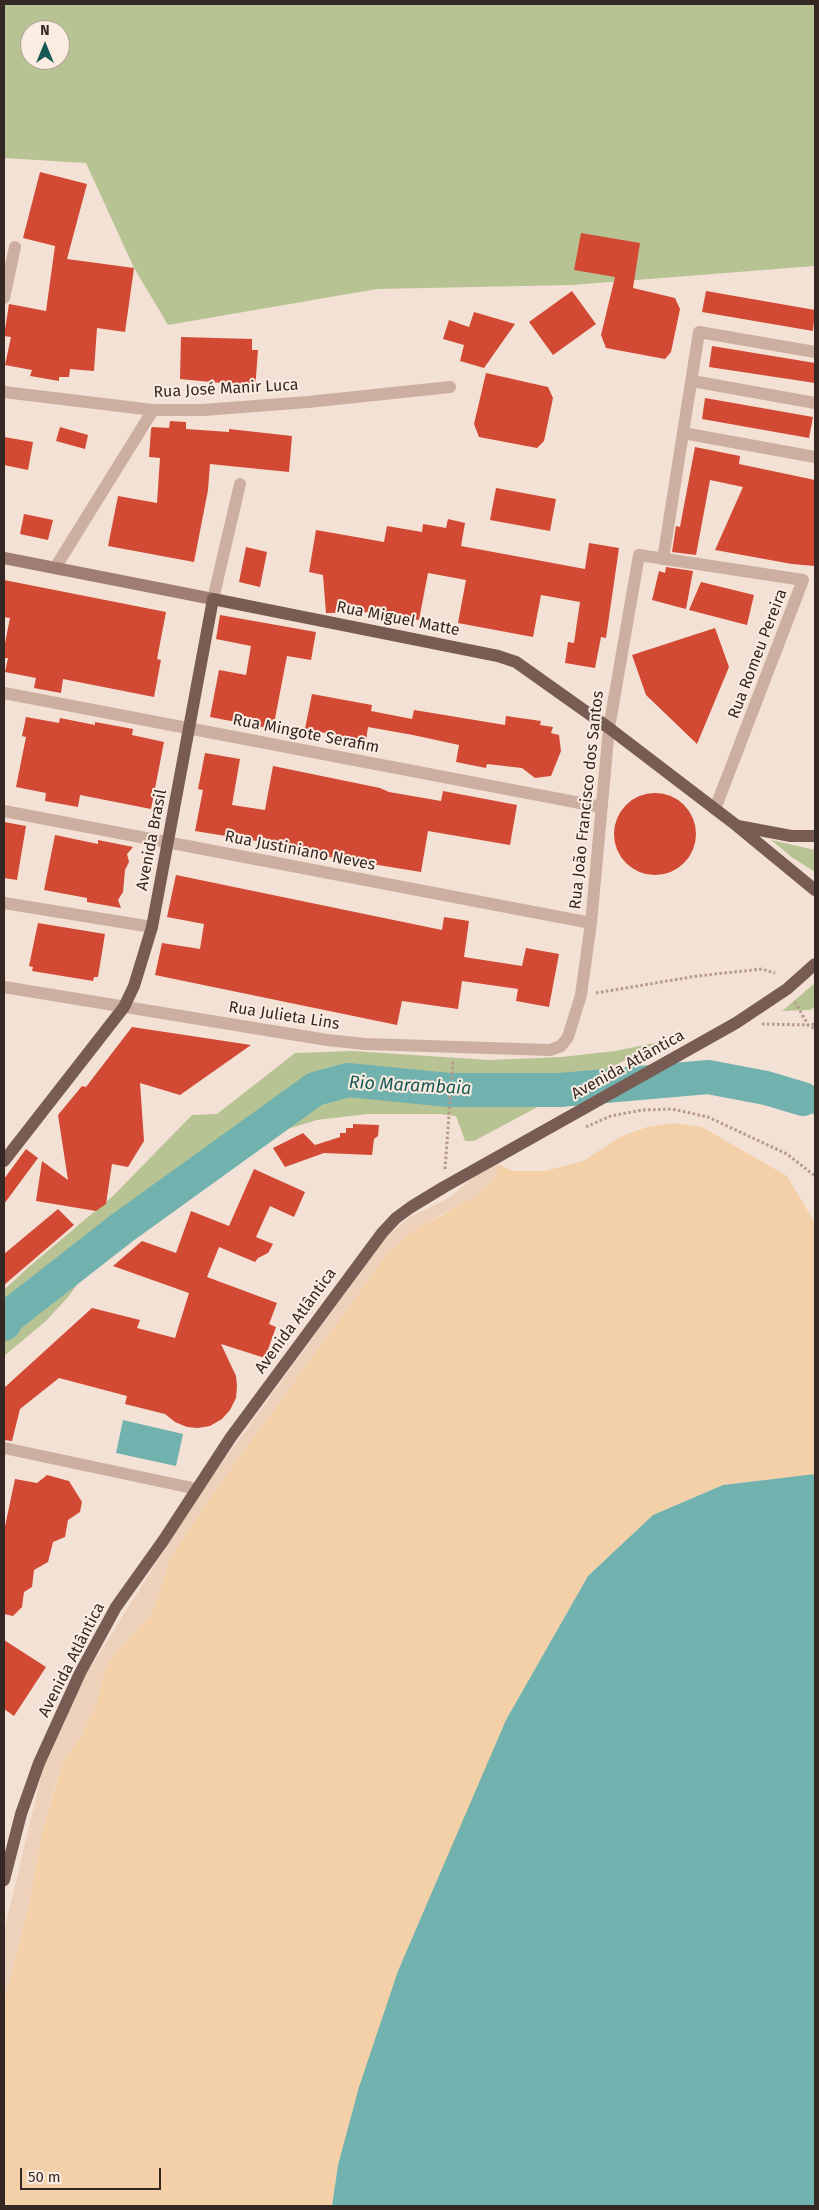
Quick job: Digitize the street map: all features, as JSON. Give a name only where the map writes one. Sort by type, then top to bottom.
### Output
[{"type":"main road","name":"Rua Miguel Matte","points":[[4,558],[498,656],[516,662],[609,728],[736,825],[815,890]]},
{"type":"main road","name":"Avenida Brasil","points":[[6,1156],[124,1007],[140,968],[152,927],[213,599]]},
{"type":"main road","name":"Rua Miguel Matte","points":[[736,825],[790,836],[815,836]]},
{"type":"main road","name":"Avenida Atlântica","points":[[4,1880],[21,1814],[39,1764],[80,1673],[116,1607],[231,1437],[382,1233],[396,1218],[444,1187],[736,1023],[787,989],[815,964]]},
{"type":"street","points":[[4,298],[15,247]]},
{"type":"street","points":[[663,559],[700,332],[815,352]]},
{"type":"street","points":[[692,381],[815,403]]},
{"type":"street","name":"Rua José Manir Luca","points":[[4,392],[152,410],[203,410],[450,387]]},
{"type":"street","points":[[55,568],[152,410]]},
{"type":"street","points":[[683,433],[815,457]]},
{"type":"street","name":"Avenida Brasil","points":[[213,599],[240,484]]},
{"type":"street","name":"Rua Romeu Pereira","points":[[638,555],[803,580],[714,809]]},
{"type":"street","name":"Rua João Francisco dos Santos","points":[[562,1046],[568,1037],[581,995],[609,728],[638,555]]},
{"type":"street","name":"Rua Mingote Serafim","points":[[4,693],[601,807]]},
{"type":"street","name":"Rua Justiniano Neves","points":[[4,811],[590,923]]},
{"type":"street","points":[[4,903],[152,927]]},
{"type":"street","name":"Rua Julieta Lins","points":[[4,987],[365,1044],[550,1050],[562,1046]]},
{"type":"street","points":[[4,1448],[197,1489]]},
{"type":"path","points":[[581,995],[697,976],[762,969],[775,973]]},
{"type":"path","points":[[792,997],[808,1025],[815,1029]]},
{"type":"path","points":[[736,1023],[815,1024]]},
{"type":"path","points":[[444,1187],[452,1060]]},
{"type":"path","points":[[584,1128],[611,1116],[642,1110],[672,1110],[708,1117],[787,1154],[815,1176]]},
{"type":"green space","points":[[4,4],[815,4],[815,266],[572,285],[377,289],[168,325],[134,268],[86,163],[4,158]]},
{"type":"green space","points":[[771,840],[815,850],[815,872],[793,858]]},
{"type":"green space","points":[[815,983],[815,1007],[810,1010],[782,1011]]},
{"type":"green space","points":[[659,1042],[474,1141],[465,1141],[456,1116],[440,1114],[367,1114],[317,1120],[274,1133],[237,1149],[190,1186],[162,1213],[94,1262],[68,1297],[46,1321],[4,1356],[4,1290],[113,1196],[192,1115],[217,1114],[295,1053],[352,1051],[489,1060],[562,1057],[615,1051]]},
{"type":"sand","points":[[672,1123],[702,1127],[787,1176],[815,1223],[815,1474],[723,1485],[653,1515],[588,1576],[506,1720],[461,1828],[338,2165],[332,2206],[4,2206],[4,2002],[29,1904],[42,1833],[62,1764],[82,1735],[97,1702],[104,1672],[113,1656],[151,1615],[170,1559],[209,1499],[388,1253],[402,1240],[419,1226],[445,1214],[493,1181],[500,1165],[513,1171],[545,1171],[583,1161],[622,1136],[647,1127]]},
{"type":"shaded area","points":[[499,1156],[500,1165],[493,1181],[476,1197],[419,1226],[388,1253],[209,1499],[170,1559],[151,1615],[113,1656],[104,1672],[97,1702],[82,1735],[62,1764],[42,1833],[29,1904],[4,2002],[4,1931],[44,1765],[85,1676],[201,1492],[386,1237],[410,1217],[449,1198]]},
{"type":"water","points":[[815,1096],[815,1117],[803,1099]]},
{"type":"water","points":[[123,1420],[183,1434],[176,1466],[116,1453]]},
{"type":"water","points":[[815,1474],[815,2206],[332,2206],[338,2165],[359,2087],[398,1971],[506,1720],[588,1576],[653,1515],[723,1485]]},
{"type":"building","points":[[40,172],[87,184],[67,259],[134,268],[125,332],[97,328],[94,371],[70,369],[69,377],[59,377],[59,381],[30,376],[32,370],[5,365],[11,337],[4,336],[9,304],[46,311],[55,246],[23,238]]},
{"type":"building","points":[[581,233],[640,243],[633,288],[675,298],[680,309],[671,352],[665,359],[606,348],[601,335],[615,277],[574,270]]},
{"type":"building","points":[[572,291],[596,324],[553,355],[529,322]]},
{"type":"building","points":[[706,291],[815,310],[813,331],[702,312]]},
{"type":"building","points":[[474,312],[515,324],[484,368],[460,361],[464,345],[443,339],[449,320],[469,327]]},
{"type":"building","points":[[181,337],[252,339],[252,350],[258,350],[255,390],[238,390],[238,387],[222,387],[221,383],[180,379]]},
{"type":"building","points":[[712,346],[815,363],[815,383],[709,367]]},
{"type":"building","points":[[486,373],[548,387],[553,398],[544,441],[537,448],[479,437],[474,424]]},
{"type":"building","points":[[705,398],[813,417],[809,438],[702,419]]},
{"type":"building","points":[[170,421],[186,422],[186,429],[229,432],[229,429],[292,436],[289,472],[210,464],[208,490],[194,562],[108,546],[118,496],[157,503],[160,458],[149,457],[151,429],[152,427],[169,428]]},
{"type":"building","points":[[60,427],[88,435],[85,449],[56,441]]},
{"type":"building","points":[[4,437],[33,442],[28,470],[4,465]]},
{"type":"building","points":[[695,447],[740,456],[739,464],[815,480],[815,566],[792,564],[715,550],[743,487],[710,480],[696,555],[672,552],[676,526],[680,527]]},
{"type":"building","points":[[496,488],[556,499],[550,531],[490,520]]},
{"type":"building","points":[[24,514],[53,520],[48,540],[20,534]]},
{"type":"building","points":[[448,519],[465,523],[461,546],[585,569],[589,543],[619,548],[606,638],[601,637],[595,668],[565,663],[568,642],[574,643],[580,602],[541,595],[533,637],[458,623],[466,580],[428,573],[419,620],[376,612],[326,613],[323,575],[309,572],[316,530],[384,542],[387,526],[422,532],[423,524],[446,528]]},
{"type":"building","points":[[246,547],[267,552],[260,587],[239,582]]},
{"type":"building","points":[[666,567],[693,571],[686,609],[652,600],[659,571],[665,573]]},
{"type":"building","points":[[4,580],[166,612],[157,659],[161,660],[154,697],[63,679],[61,693],[34,688],[36,678],[5,672],[8,658],[4,658],[4,648],[10,618],[4,617]]},
{"type":"building","points":[[701,582],[754,595],[747,625],[689,610]]},
{"type":"building","points":[[220,615],[316,632],[311,660],[287,656],[273,729],[210,717],[219,670],[246,675],[251,646],[216,639]]},
{"type":"building","points":[[715,628],[729,667],[697,744],[646,695],[632,655]]},
{"type":"building","points":[[312,694],[372,705],[371,711],[412,719],[414,710],[505,725],[506,716],[541,721],[540,725],[553,727],[551,733],[559,735],[561,751],[551,776],[535,778],[522,768],[487,764],[486,768],[456,762],[459,745],[413,735],[368,727],[366,741],[305,729]]},
{"type":"building","points":[[26,717],[59,723],[60,718],[95,725],[95,722],[133,729],[132,735],[164,742],[151,809],[80,795],[78,807],[45,801],[46,793],[16,787],[26,737],[22,736]]},
{"type":"building","points":[[205,753],[240,759],[232,805],[265,810],[273,766],[380,788],[389,792],[441,801],[443,791],[517,805],[510,845],[428,831],[421,872],[317,855],[318,851],[195,831],[203,790],[198,789]]},
{"type":"building","points":[[655,793],[671,796],[684,805],[693,818],[696,834],[693,850],[684,863],[671,872],[655,875],[639,872],[626,863],[617,850],[614,834],[617,818],[626,805],[639,796]]},
{"type":"building","points":[[4,822],[26,826],[17,880],[4,878]]},
{"type":"building","points":[[55,835],[98,844],[98,840],[133,847],[127,854],[129,862],[125,870],[123,892],[118,900],[121,908],[87,902],[87,898],[44,890]]},
{"type":"building","points":[[176,875],[442,930],[444,917],[469,921],[464,957],[522,966],[526,948],[559,954],[549,1007],[516,1001],[518,989],[462,981],[458,1009],[402,1001],[397,1025],[155,975],[162,943],[200,949],[204,924],[167,917]]},
{"type":"building","points":[[38,923],[105,934],[98,977],[94,977],[93,981],[32,971],[33,967],[29,966]]},
{"type":"building","points":[[132,1027],[251,1045],[180,1095],[140,1083],[144,1141],[128,1167],[112,1164],[106,1204],[96,1211],[36,1201],[42,1161],[68,1180],[58,1115],[82,1086],[86,1087]]},
{"type":"building","points":[[353,1124],[379,1125],[378,1136],[374,1139],[372,1155],[324,1153],[285,1167],[273,1148],[303,1133],[315,1145],[340,1137],[340,1133],[346,1133],[346,1128],[353,1128]]},
{"type":"building","points":[[26,1149],[38,1158],[4,1204],[4,1179]]},
{"type":"building","points":[[254,1169],[305,1192],[294,1217],[270,1206],[256,1237],[273,1244],[268,1253],[258,1258],[255,1262],[219,1247],[207,1277],[277,1303],[269,1324],[276,1327],[265,1358],[221,1344],[236,1376],[237,1386],[236,1398],[230,1410],[222,1419],[210,1426],[187,1427],[175,1422],[165,1414],[125,1404],[127,1396],[59,1378],[20,1409],[12,1441],[4,1440],[4,1388],[92,1308],[140,1320],[137,1328],[175,1338],[189,1293],[113,1266],[142,1241],[176,1253],[191,1211],[229,1226]]},
{"type":"building","points":[[58,1209],[74,1225],[4,1285],[4,1254]]},
{"type":"building","points":[[47,1475],[69,1481],[82,1502],[80,1512],[68,1520],[65,1537],[53,1542],[48,1562],[34,1570],[32,1587],[24,1592],[22,1607],[13,1616],[4,1614],[4,1531],[15,1479],[37,1483]]},
{"type":"building","points":[[4,1640],[46,1667],[14,1716],[4,1709]]},
{"type":"waterway","name":"Rio Marambaia","points":[[4,1324],[9,1316],[122,1228],[315,1089],[348,1080],[449,1090],[560,1090],[708,1077],[766,1088],[803,1099]]}]
